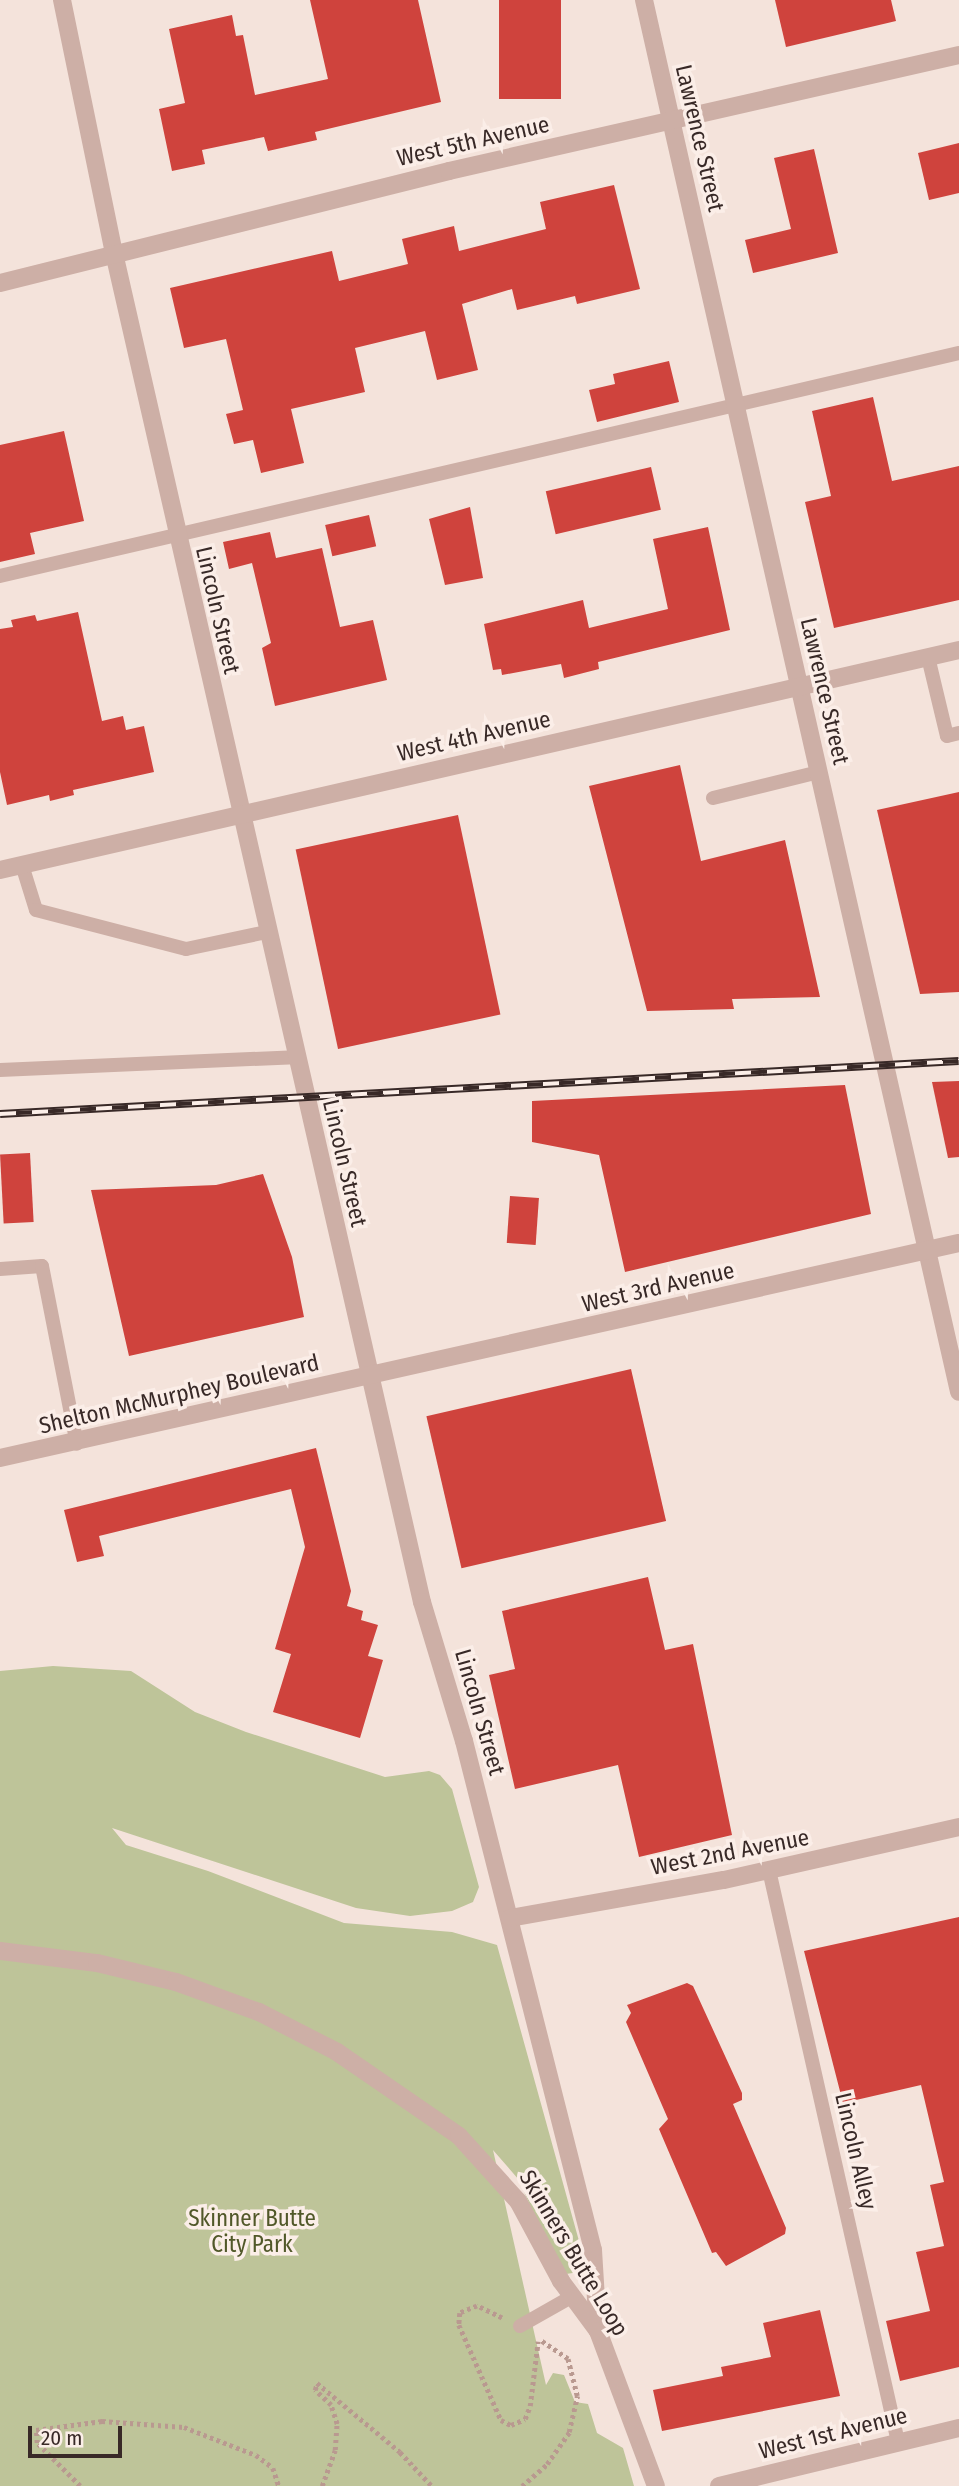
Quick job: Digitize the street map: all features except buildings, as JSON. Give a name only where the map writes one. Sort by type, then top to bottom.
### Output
[{"type":"street","name":"Lincoln Street","points":[[62,0],[176,536],[368,1377],[422,1602],[510,1918],[593,2250],[598,2331]]},
{"type":"street","name":"Lawrence Street","points":[[644,0],[959,1392]]},
{"type":"street","name":"West 5th Avenue","points":[[0,282],[671,120],[959,55]]},
{"type":"street","name":"West 4th Avenue","points":[[0,870],[959,650]]},
{"type":"street","name":"West 3rd Avenue","points":[[368,1377],[959,1243]]},
{"type":"street","name":"Shelton McMurphey Boulevard","points":[[0,1458],[77,1444],[368,1377]]},
{"type":"street","name":"West 2nd Avenue","points":[[510,1918],[769,1870],[959,1827]]},
{"type":"street","name":"Skinners Butte Loop","points":[[0,1951],[96,1963],[176,1982],[259,2012],[337,2052],[459,2136],[504,2182],[573,2296],[598,2331],[656,2486]]},
{"type":"street","name":"West 1st Avenue","points":[[719,2486],[959,2428]]},
{"type":"lane","points":[[0,576],[959,353]]},
{"type":"lane","points":[[928,657],[947,736],[959,733]]},
{"type":"lane","points":[[713,798],[818,772]]},
{"type":"lane","points":[[22,865],[36,910],[186,949],[267,932]]},
{"type":"lane","points":[[0,1070],[295,1057]]},
{"type":"lane","points":[[0,1269],[42,1266],[77,1444]]},
{"type":"lane","name":"Lincoln Alley","points":[[769,1870],[898,2442]]},
{"type":"lane","points":[[520,2326],[573,2296]]},
{"type":"path","points":[[522,2486],[547,2464],[569,2432],[576,2396],[568,2359],[520,2326],[477,2306],[460,2313],[463,2342],[501,2420],[511,2425],[525,2419],[530,2406],[538,2339]]},
{"type":"path","points":[[322,2486],[335,2449],[337,2424],[331,2405],[315,2390],[317,2383],[400,2452],[432,2486]]},
{"type":"path","points":[[80,2486],[37,2443],[36,2431],[102,2421],[184,2427],[256,2455],[273,2468],[279,2486]]},
{"type":"green space","name":"Skinner Butte City Park","points":[[53,1666],[131,1671],[195,1712],[246,1732],[385,1777],[429,1771],[440,1775],[452,1789],[479,1887],[473,1902],[452,1911],[410,1916],[356,1908],[112,1828],[126,1845],[208,1871],[344,1923],[452,1932],[497,1945],[584,2259],[579,2272],[566,2274],[550,2252],[519,2180],[493,2150],[546,2385],[553,2373],[564,2375],[575,2402],[588,2404],[597,2433],[623,2448],[634,2486],[0,2486],[0,1671]]},
{"type":"railway","points":[[0,1114],[959,1061]]}]
